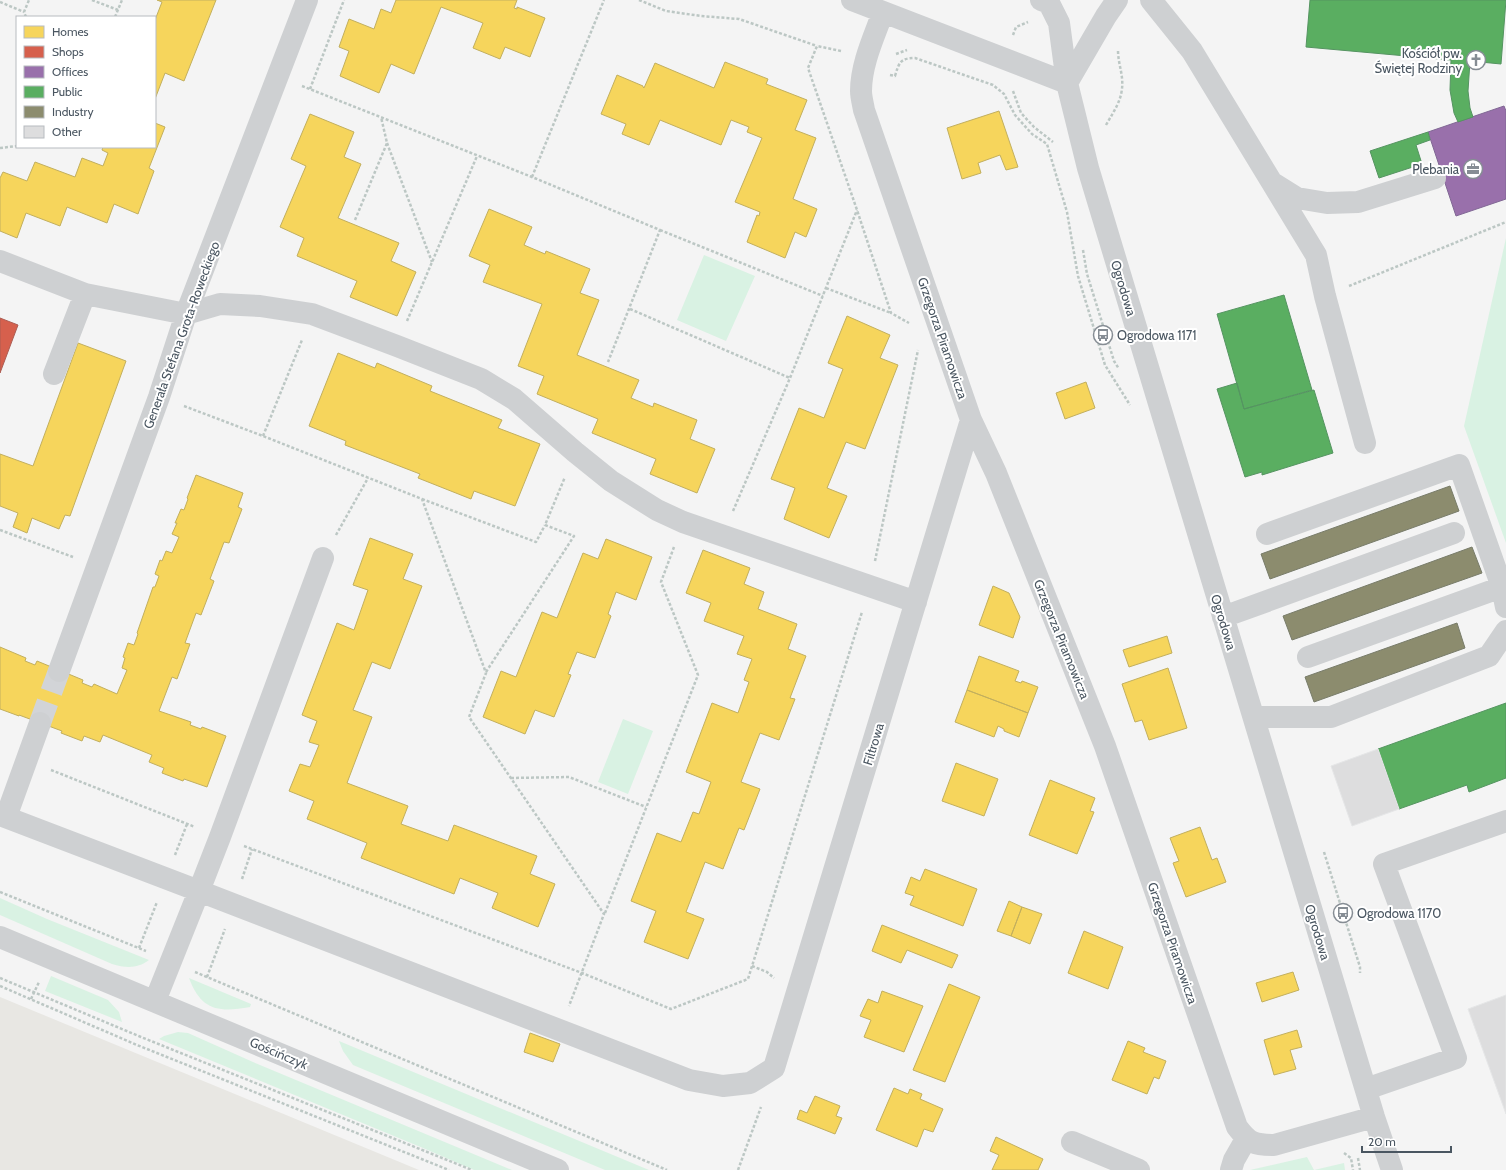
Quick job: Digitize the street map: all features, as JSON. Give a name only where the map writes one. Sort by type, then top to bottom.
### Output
[{"type":"street","name":"Generała Stefana Grota-Roweckiego","points":[[59,671],[159,397],[186,314],[307,0]]},
{"type":"street","points":[[852,0],[1067,83],[1117,0]]},
{"type":"street","name":"Ogrodowa","points":[[1042,0],[1049,3],[1059,23],[1067,83],[1088,168],[1390,1166]]},
{"type":"street","points":[[1150,0],[1192,51],[1316,255],[1325,296],[1365,443]]},
{"type":"street","name":"Grzegorza Piramowicza","points":[[883,12],[867,56],[864,71],[861,91],[864,110],[971,420],[996,473],[1105,746],[1237,1127],[1246,1139]]},
{"type":"street","points":[[1271,181],[1297,198],[1327,203],[1358,202],[1435,178]]},
{"type":"street","points":[[0,261],[85,294],[186,314],[220,304],[260,306],[312,314],[481,379],[514,399],[611,481],[657,510],[683,522],[722,536],[916,602]]},
{"type":"street","points":[[54,374],[85,294]]},
{"type":"street","name":"Filtrowa","points":[[560,1030],[689,1080],[723,1086],[750,1083],[774,1068],[971,420]]},
{"type":"street","points":[[1267,534],[1458,465],[1504,597],[1308,657]]},
{"type":"street","points":[[1223,617],[1454,533]]},
{"type":"street","points":[[155,1001],[220,837],[323,558]]},
{"type":"street","points":[[1254,718],[1331,717],[1489,656],[1506,631]]},
{"type":"street","points":[[40,723],[27,761],[3,816],[560,1030]]},
{"type":"street","points":[[1366,1089],[1456,1058],[1384,864],[1506,821]]},
{"type":"street","name":"Gościńczyk","points":[[0,937],[558,1170]]},
{"type":"street","points":[[1231,1170],[1234,1160],[1246,1139],[1259,1144],[1274,1144],[1374,1117]]},
{"type":"street","points":[[1072,1142],[1139,1170]]},
{"type":"path","points":[[26,16],[24,12],[29,0]]},
{"type":"path","points":[[92,0],[118,10]]},
{"type":"path","points":[[115,16],[122,0]]},
{"type":"path","points":[[310,89],[344,0]]},
{"type":"path","points":[[532,177],[604,0]]},
{"type":"path","points":[[639,0],[666,11],[739,19],[818,46]]},
{"type":"path","points":[[0,2],[24,12]]},
{"type":"path","points":[[991,54],[1000,33],[1017,37]]},
{"type":"path","points":[[864,71],[895,76],[900,63],[906,58],[915,58],[993,85]]},
{"type":"path","points":[[808,68],[891,313]]},
{"type":"path","points":[[278,76],[532,177],[823,296]]},
{"type":"path","points":[[1012,90],[1021,112],[1034,127],[1053,141],[1057,147]]},
{"type":"path","points":[[381,117],[387,143],[432,262]]},
{"type":"path","points":[[355,220],[387,143]]},
{"type":"path","points":[[0,148],[16,146]]},
{"type":"path","points":[[397,346],[477,156]]},
{"type":"path","points":[[722,536],[790,378],[857,210]]},
{"type":"path","points":[[1325,296],[1506,222]]},
{"type":"path","points":[[608,362],[660,230]]},
{"type":"path","points":[[1082,243],[1087,274],[1114,361],[1121,373]]},
{"type":"path","points":[[826,288],[891,313],[910,323]]},
{"type":"path","points":[[630,309],[790,378]]},
{"type":"path","points":[[263,436],[312,314]]},
{"type":"path","points":[[27,761],[220,837],[582,973],[671,1009],[748,978],[870,587],[918,346]]},
{"type":"path","points":[[159,397],[536,542],[545,525],[575,452]]},
{"type":"path","points":[[323,558],[368,478]]},
{"type":"path","points":[[422,499],[486,673]]},
{"type":"path","points":[[560,1030],[698,675],[662,582],[683,522]]},
{"type":"path","points":[[545,525],[574,536],[486,673],[469,717],[604,914]]},
{"type":"path","points":[[0,530],[98,566]]},
{"type":"path","points":[[511,778],[569,777],[646,807]]},
{"type":"path","points":[[0,892],[171,961],[667,1170]]},
{"type":"path","points":[[0,978],[141,1037],[472,1170]]},
{"type":"path","points":[[0,986],[137,1045],[449,1170]]},
{"type":"path","points":[[1317,1133],[1323,1157],[1344,1153],[1350,1158],[1353,1170]]},
{"type":"path","points":[[738,1170],[749,1141]]},
{"type":"shaded area","points":[[0,997],[419,1170],[0,1170]]},
{"type":"green space","points":[[1506,238],[1506,543],[1464,426]]},
{"type":"green space","points":[[704,255],[755,276],[726,341],[677,320]]},
{"type":"green space","points":[[623,719],[653,731],[628,794],[598,782]]},
{"type":"green space","points":[[0,898],[47,919],[149,960],[140,965],[131,967],[112,964],[0,915]]},
{"type":"green space","points":[[51,976],[108,1000],[119,1012],[122,1022],[45,991]]},
{"type":"green space","points":[[189,978],[251,1004],[250,1007],[229,1010],[212,1007],[199,997]]},
{"type":"green space","points":[[178,1032],[188,1033],[253,1062],[512,1170],[474,1170],[159,1039]]},
{"type":"green space","points":[[339,1041],[649,1170],[605,1170],[353,1065],[343,1051]]},
{"type":"green space","points":[[1307,1157],[1314,1170],[1250,1170]]},
{"type":"green space","points":[[1344,1163],[1345,1170],[1314,1170]]},
{"type":"building: Homes","points":[[157,0],[216,0],[184,81],[165,73],[156,96],[156,17],[162,2]]},
{"type":"building: Homes","points":[[396,0],[517,0],[514,8],[517,9],[517,7],[545,18],[530,57],[505,47],[500,59],[473,48],[483,23],[441,7],[414,74],[391,64],[379,93],[340,76],[349,51],[339,47],[349,19],[374,29],[381,9],[391,13]]},
{"type":"building: Homes","points":[[725,62],[768,79],[766,84],[807,100],[795,130],[816,138],[793,199],[817,209],[806,237],[795,232],[785,258],[747,242],[757,215],[759,216],[760,212],[735,202],[762,138],[747,132],[749,127],[731,120],[721,145],[660,120],[649,145],[622,134],[626,124],[601,114],[617,75],[643,86],[644,88],[655,63],[714,88]]},
{"type":"building: Homes","points":[[999,111],[1018,167],[1006,170],[1000,155],[978,163],[981,173],[962,179],[947,128]]},
{"type":"building: Homes","points":[[310,114],[354,132],[344,157],[361,164],[338,218],[399,243],[391,261],[416,272],[397,316],[350,297],[357,281],[297,256],[304,238],[280,227],[306,166],[291,159]]},
{"type":"building: Homes","points":[[156,123],[165,127],[149,168],[154,171],[138,214],[114,204],[107,223],[67,207],[60,226],[26,213],[17,238],[0,231],[0,178],[3,172],[27,181],[35,162],[75,177],[82,158],[103,166],[108,153],[102,150],[103,148],[156,148]]},
{"type":"building: Homes","points":[[489,209],[532,227],[524,245],[545,254],[546,251],[590,269],[580,293],[599,300],[577,355],[639,380],[631,398],[653,407],[654,403],[697,420],[690,439],[715,449],[697,493],[650,474],[656,459],[592,433],[598,419],[537,394],[544,376],[518,366],[542,304],[483,282],[490,265],[469,256]]},
{"type":"building: Homes","points":[[847,316],[890,335],[880,358],[898,365],[865,449],[846,442],[827,488],[847,496],[829,538],[784,519],[795,488],[771,479],[799,408],[824,418],[843,369],[828,363]]},
{"type":"building: Homes","points":[[78,343],[126,361],[70,516],[65,515],[59,529],[32,518],[27,533],[13,527],[18,513],[0,506],[0,454],[33,466]]},
{"type":"building: Homes","points":[[338,353],[375,368],[377,363],[432,386],[430,391],[502,420],[498,428],[540,444],[515,506],[474,491],[471,499],[418,478],[420,474],[345,445],[346,441],[309,426]]},
{"type":"building: Homes","points":[[1086,382],[1095,408],[1065,419],[1056,393]]},
{"type":"building: Homes","points":[[196,475],[243,493],[238,507],[242,509],[229,543],[224,542],[210,579],[214,581],[201,615],[196,613],[185,643],[190,644],[177,679],[172,677],[159,711],[191,722],[190,725],[201,729],[202,727],[226,736],[207,787],[184,779],[183,781],[162,773],[164,768],[149,762],[152,755],[103,735],[100,742],[84,736],[82,741],[61,733],[62,731],[0,709],[0,647],[26,658],[25,661],[35,665],[37,661],[83,680],[82,683],[92,687],[94,684],[117,694],[127,670],[122,668],[125,658],[123,657],[128,643],[134,645],[153,587],[155,587],[159,576],[155,574],[160,560],[162,561],[166,551],[172,553],[179,537],[172,534],[177,523],[175,523],[181,509],[184,510]]},
{"type":"building: Homes","points":[[370,538],[413,554],[403,579],[422,586],[390,669],[372,662],[353,710],[372,717],[347,783],[408,806],[401,824],[448,841],[454,825],[537,856],[530,874],[555,884],[538,927],[492,908],[498,893],[460,878],[454,894],[361,858],[367,843],[307,819],[314,801],[289,791],[300,764],[310,767],[319,745],[309,742],[317,721],[302,715],[337,623],[354,630],[368,590],[353,585]]},
{"type":"building: Homes","points":[[606,539],[652,557],[636,600],[616,592],[608,614],[611,616],[595,658],[577,652],[568,674],[571,675],[554,717],[535,710],[525,734],[483,717],[501,671],[516,677],[542,612],[557,618],[583,553],[598,559]]},
{"type":"building: Homes","points":[[703,550],[750,568],[744,584],[764,592],[758,609],[797,624],[788,649],[806,656],[790,698],[795,699],[779,740],[760,733],[741,782],[760,789],[744,830],[739,828],[723,869],[705,862],[686,912],[704,919],[688,959],[644,942],[656,911],[631,901],[657,833],[681,842],[693,812],[699,814],[711,782],[686,772],[712,703],[738,713],[749,682],[744,680],[752,659],[737,654],[744,636],[704,621],[711,603],[686,593]]},
{"type":"building: Homes","points":[[993,586],[1009,593],[1020,617],[1013,638],[979,625]]},
{"type":"building: Homes","points":[[1167,636],[1172,653],[1129,667],[1123,650]]},
{"type":"building: Homes","points":[[979,656],[1019,671],[1015,681],[1021,683],[1022,681],[1038,687],[1028,713],[967,690]]},
{"type":"building: Homes","points":[[1168,668],[1187,728],[1149,740],[1142,720],[1135,722],[1122,684]]},
{"type":"building: Homes","points":[[967,690],[1028,713],[1019,737],[1004,731],[1004,729],[998,726],[994,737],[955,722]]},
{"type":"building: Homes","points":[[956,763],[998,779],[984,816],[942,801]]},
{"type":"building: Homes","points":[[1050,780],[1095,798],[1090,811],[1094,812],[1077,854],[1029,835]]},
{"type":"building: Homes","points":[[1200,827],[1212,860],[1217,858],[1226,882],[1186,897],[1173,863],[1179,861],[1170,838]]},
{"type":"building: Homes","points":[[925,869],[977,889],[963,926],[910,905],[914,896],[905,893],[911,877],[920,881]]},
{"type":"building: Homes","points":[[1009,901],[1022,907],[1011,936],[997,931]]},
{"type":"building: Homes","points":[[1022,907],[1042,914],[1030,944],[1011,936]]},
{"type":"building: Homes","points":[[882,925],[958,955],[952,968],[907,950],[901,963],[872,951]]},
{"type":"building: Homes","points":[[1084,931],[1123,947],[1108,989],[1068,973]]},
{"type":"building: Homes","points":[[1293,972],[1299,990],[1262,1002],[1256,983]]},
{"type":"building: Homes","points":[[949,984],[980,997],[945,1082],[913,1070]]},
{"type":"building: Homes","points":[[882,991],[923,1006],[904,1052],[864,1037],[871,1020],[860,1016],[868,999],[878,1003]]},
{"type":"building: Homes","points":[[1297,1030],[1302,1047],[1290,1050],[1296,1069],[1274,1075],[1264,1040]]},
{"type":"building: Homes","points":[[530,1033],[560,1044],[553,1062],[524,1052]]},
{"type":"building: Homes","points":[[1128,1041],[1145,1048],[1143,1052],[1166,1061],[1159,1079],[1154,1077],[1147,1094],[1112,1080]]},
{"type":"building: Homes","points":[[894,1088],[908,1094],[910,1089],[922,1094],[920,1099],[943,1109],[933,1132],[924,1129],[917,1147],[876,1130]]},
{"type":"building: Homes","points":[[815,1096],[840,1106],[836,1116],[842,1118],[835,1134],[797,1119],[800,1110],[807,1113]]},
{"type":"building: Homes","points":[[996,1137],[1043,1159],[1038,1170],[992,1170],[999,1155],[990,1151]]},
{"type":"building: Shops","points":[[0,318],[18,325],[0,373]]},
{"type":"building: Offices","name":"Plebania","points":[[1504,106],[1506,111],[1506,199],[1456,216],[1428,132]]},
{"type":"building: Public","name":"Kościół pw. Świętej Rodziny","points":[[1310,0],[1506,0],[1501,64],[1470,61],[1468,91],[1470,108],[1473,117],[1458,122],[1454,113],[1450,90],[1451,60],[1306,47]]},
{"type":"building: Public","points":[[1428,132],[1430,140],[1416,145],[1422,164],[1379,178],[1370,151]]},
{"type":"building: Public","points":[[1284,295],[1312,390],[1244,409],[1217,314]]},
{"type":"building: Public","points":[[1237,383],[1244,409],[1314,390],[1333,453],[1262,475],[1262,472],[1245,477],[1217,389]]},
{"type":"building: Public","points":[[1506,703],[1506,778],[1469,792],[1467,785],[1399,809],[1378,749]]},
{"type":"building: Industry","points":[[1450,486],[1459,511],[1270,579],[1261,554]]},
{"type":"building: Industry","points":[[1472,547],[1482,573],[1292,640],[1283,616]]},
{"type":"building: Industry","points":[[1457,623],[1465,648],[1314,702],[1305,677]]},
{"type":"building: Other","points":[[1378,749],[1399,809],[1352,826],[1331,766]]},
{"type":"building: Other","points":[[1506,995],[1506,1114],[1468,1009]]},
{"type":"tunnel","points":[[40,723],[59,671]]},
{"type":"place","name":"Kościół pw. Świętej Rodziny","points":[[1476,60]]},
{"type":"place","name":"Plebania","points":[[1473,169]]},
{"type":"place","name":"Ogrodowa 1171","points":[[1103,335]]},
{"type":"place","name":"Ogrodowa 1170","points":[[1343,913]]}]
